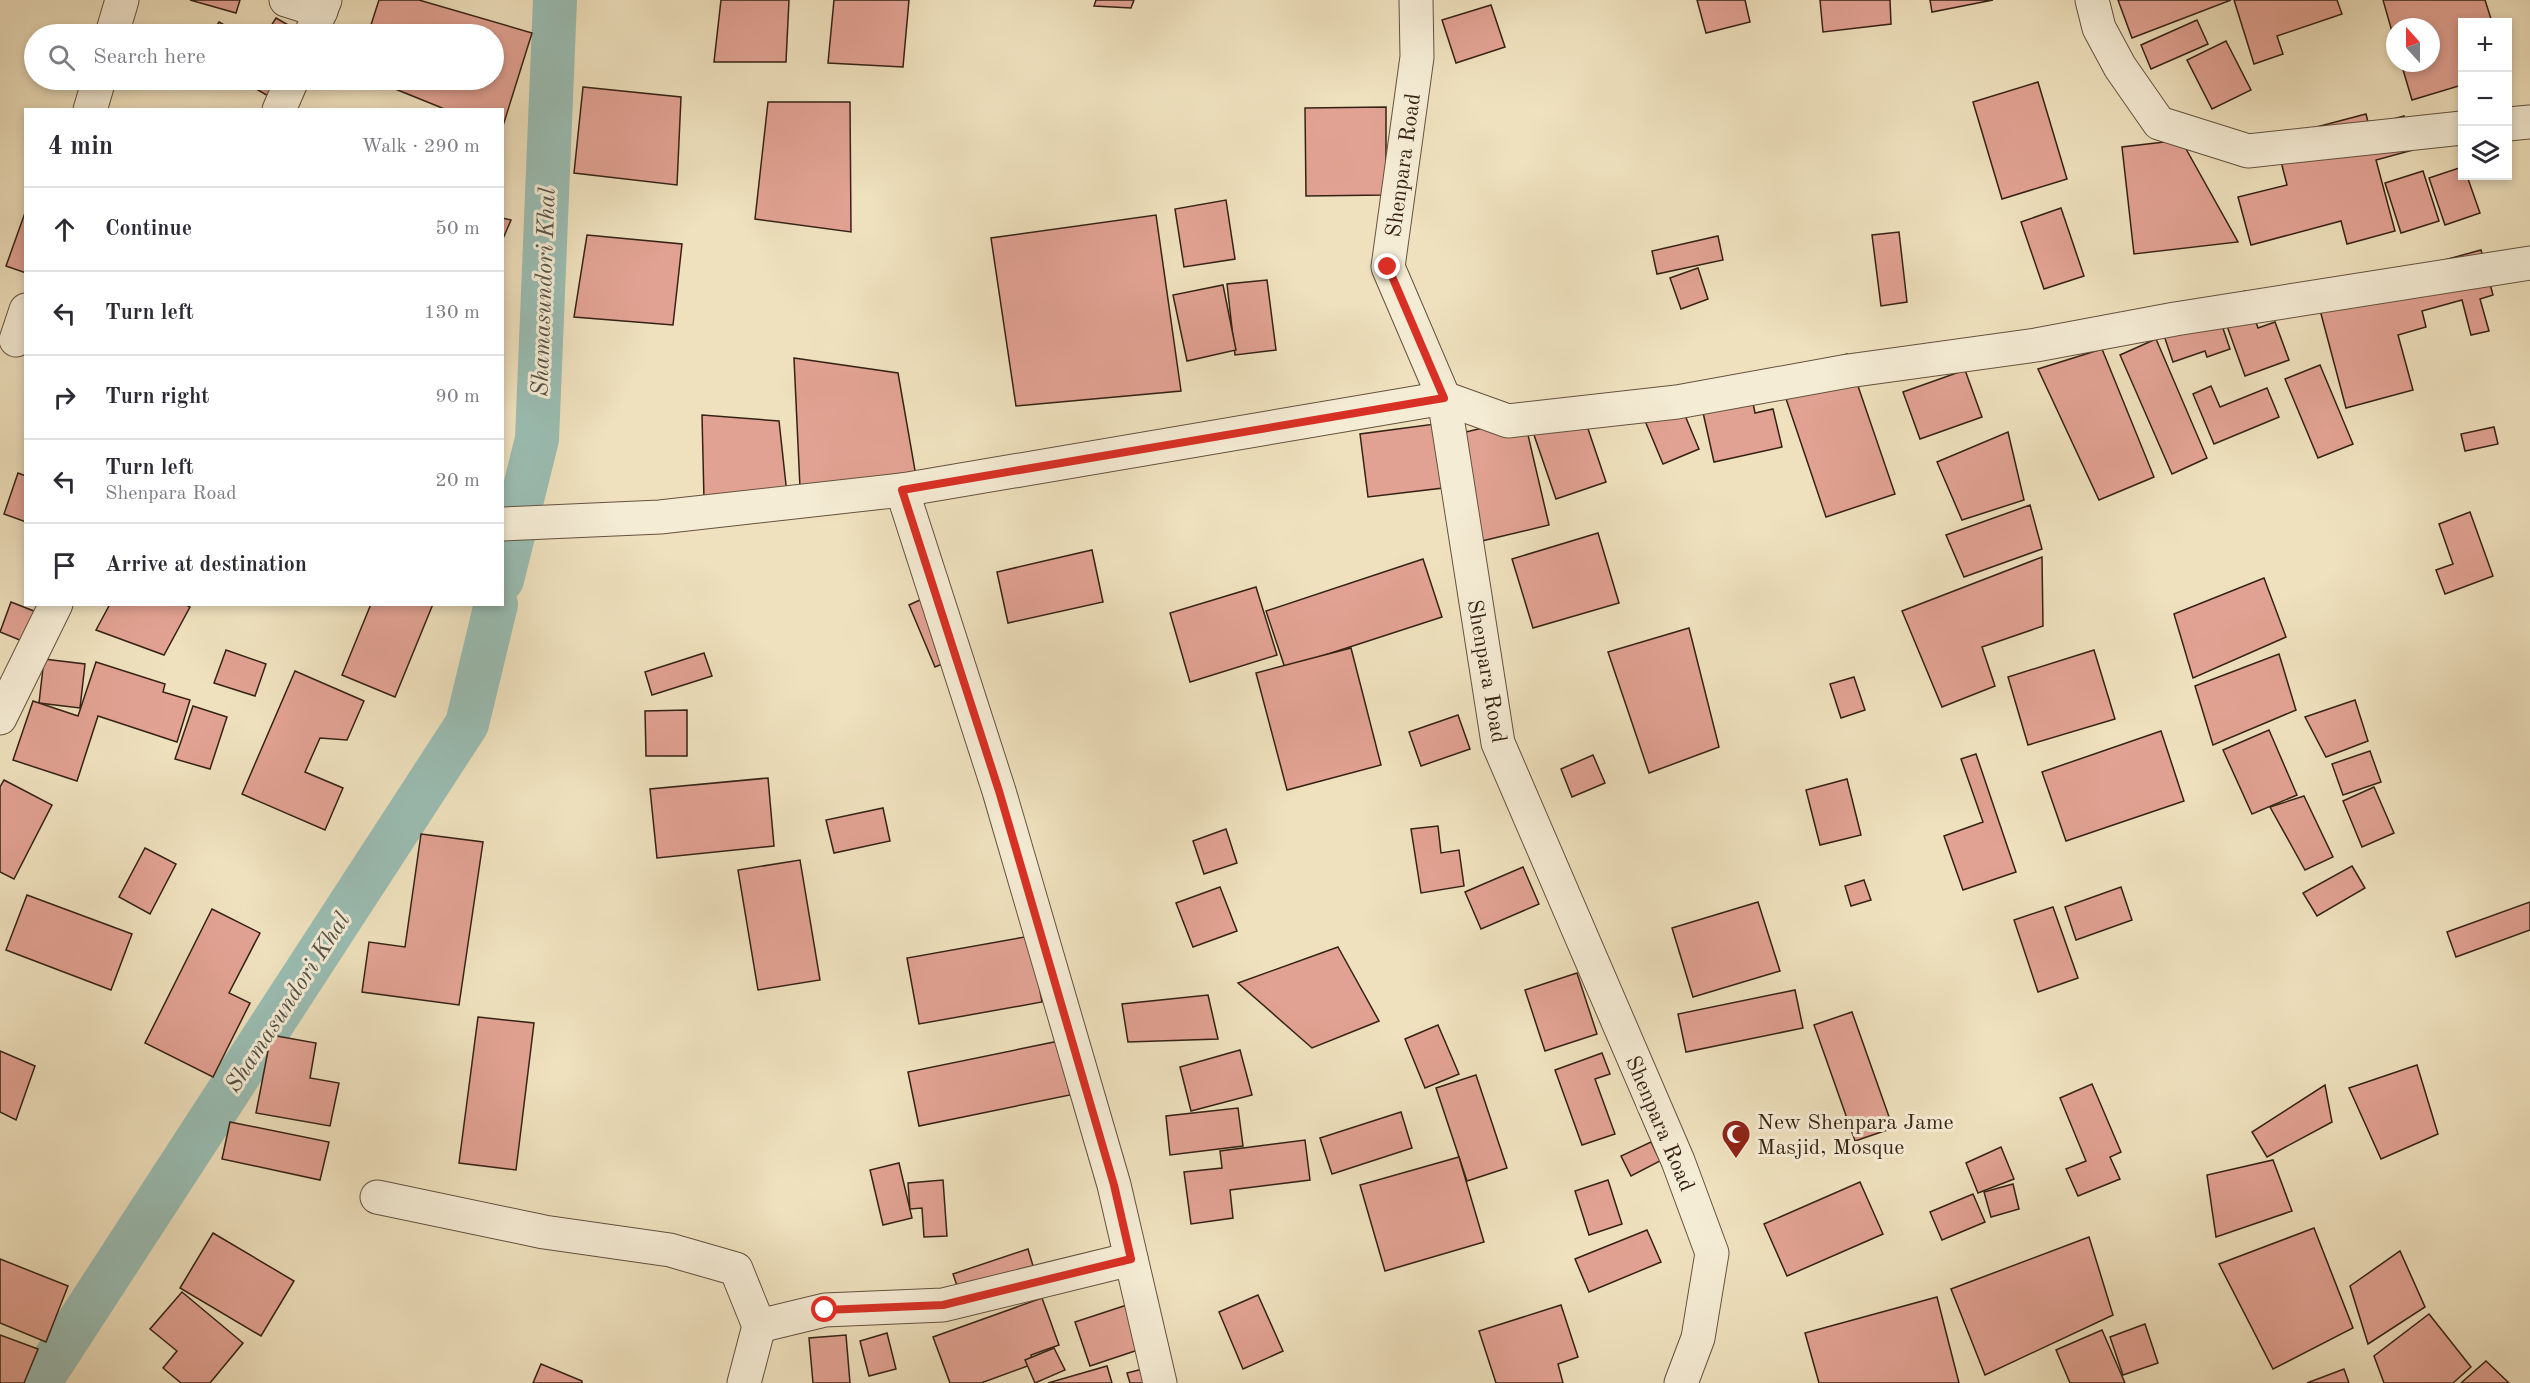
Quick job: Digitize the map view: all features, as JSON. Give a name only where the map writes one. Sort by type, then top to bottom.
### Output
[{"type":"street","points":[[115,24],[122,0]]},
{"type":"street","points":[[286,0],[319,15]]},
{"type":"street","name":"Shenpara Road","points":[[1416,0],[1417,57],[1388,267],[1444,398],[1498,743],[1678,1161],[1712,1253],[1698,1338],[1682,1383]]},
{"type":"street","points":[[2092,0],[2098,28],[2120,67],[2159,123],[2248,151],[2458,129]]},
{"type":"street","points":[[91,108],[96,90]]},
{"type":"street","points":[[280,108],[288,90]]},
{"type":"street","points":[[2512,124],[2530,122]]},
{"type":"street","points":[[504,524],[660,517],[902,490],[1444,398],[1508,421],[1677,402],[1848,371],[2037,345],[2175,319],[2530,263]]},
{"type":"street","points":[[902,490],[999,791],[1114,1185],[1160,1383]]},
{"type":"street","points":[[0,718],[55,606]]},
{"type":"street","points":[[377,1197],[544,1232],[670,1250],[736,1269],[759,1326],[744,1383]]},
{"type":"street","points":[[759,1326],[825,1310],[943,1305],[1131,1259]]},
{"type":"building","points":[[190,0],[240,0],[236,13]]},
{"type":"building","points":[[379,0],[419,0],[501,24],[371,24]]},
{"type":"building","points":[[721,0],[789,0],[786,62],[714,62]]},
{"type":"building","points":[[834,0],[909,0],[903,67],[828,63]]},
{"type":"building","points":[[1096,0],[1134,0],[1131,8],[1094,6]]},
{"type":"building","points":[[1697,0],[1745,0],[1750,22],[1706,33]]},
{"type":"building","points":[[1820,0],[1890,0],[1891,24],[1823,32]]},
{"type":"building","points":[[1930,0],[1993,0],[1932,12]]},
{"type":"building","points":[[2118,0],[2231,0],[2132,38]]},
{"type":"building","points":[[2234,0],[2337,0],[2342,14],[2277,36],[2283,54],[2254,64]]},
{"type":"building","points":[[2383,0],[2485,0],[2491,18],[2458,18],[2458,86],[2412,100],[2404,72],[2440,72],[2440,18],[2388,18]]},
{"type":"building","points":[[1491,5],[1505,47],[1456,63],[1442,20]]},
{"type":"building","points":[[276,18],[286,24],[272,24]]},
{"type":"building","points":[[2197,20],[2208,44],[2151,69],[2141,45]]},
{"type":"building","points":[[504,25],[532,33],[504,123],[504,108],[442,108],[398,90],[504,90]]},
{"type":"building","points":[[2226,41],[2251,90],[2212,109],[2187,60]]},
{"type":"building","points":[[2038,82],[2067,179],[2002,199],[1973,102]]},
{"type":"building","points":[[583,87],[681,97],[677,185],[574,173]]},
{"type":"building","points":[[258,90],[295,90],[285,106]]},
{"type":"building","points":[[768,102],[850,102],[851,232],[755,219]]},
{"type":"building","points":[[1386,107],[1386,195],[1306,196],[1305,108]]},
{"type":"building","points":[[2366,114],[2369,126],[2404,116],[2413,150],[2376,160],[2395,231],[2347,244],[2341,221],[2251,245],[2238,197],[2287,185],[2275,138]]},
{"type":"building","points":[[2181,140],[2238,242],[2134,254],[2122,147]]},
{"type":"building","points":[[2458,168],[2458,180],[2468,180],[2480,213],[2445,225],[2429,178]]},
{"type":"building","points":[[2423,171],[2439,221],[2401,233],[2385,183]]},
{"type":"building","points":[[1226,200],[1235,259],[1184,267],[1175,209]]},
{"type":"building","points":[[2061,208],[2084,276],[2044,289],[2021,222]]},
{"type":"building","points":[[1156,215],[1181,391],[1016,406],[991,238]]},
{"type":"building","points":[[24,216],[24,272],[6,266]]},
{"type":"building","points":[[504,218],[511,220],[504,236]]},
{"type":"building","points":[[1899,232],[1907,302],[1881,306],[1872,235]]},
{"type":"building","points":[[587,235],[682,244],[673,325],[574,317]]},
{"type":"building","points":[[1718,236],[1723,260],[1657,274],[1652,251]]},
{"type":"building","points":[[2481,250],[2493,295],[2480,299],[2489,331],[2471,335],[2462,300],[2422,311],[2426,327],[2398,335],[2413,390],[2346,408],[2316,295]]},
{"type":"building","points":[[1698,268],[1708,299],[1681,309],[1670,278]]},
{"type":"building","points":[[1267,280],[1276,350],[1235,355],[1227,284]]},
{"type":"building","points":[[1223,285],[1236,350],[1187,361],[1173,295]]},
{"type":"building","points":[[2245,291],[2258,328],[2275,322],[2289,360],[2245,376],[2218,301]]},
{"type":"building","points":[[2213,299],[2230,349],[2207,357],[2205,351],[2173,362],[2158,318]]},
{"type":"building","points":[[2156,339],[2207,458],[2172,474],[2120,355]]},
{"type":"building","points":[[2102,349],[2154,477],[2099,500],[2038,369]]},
{"type":"building","points":[[1847,354],[1895,494],[1826,517],[1779,378]]},
{"type":"building","points":[[794,358],[898,373],[916,476],[800,488]]},
{"type":"building","points":[[2320,365],[2353,444],[2318,458],[2285,379]]},
{"type":"building","points":[[1965,370],[1982,417],[1920,439],[1903,392]]},
{"type":"building","points":[[2211,386],[2220,407],[2267,388],[2279,417],[2214,444],[2193,394]]},
{"type":"building","points":[[1750,388],[1755,413],[1773,409],[1782,447],[1714,462],[1700,399]]},
{"type":"building","points":[[1674,389],[1699,449],[1663,464],[1638,404]]},
{"type":"building","points":[[1583,414],[1606,482],[1556,499],[1533,432]]},
{"type":"building","points":[[702,415],[779,421],[787,494],[704,500]]},
{"type":"building","points":[[1524,418],[1549,525],[1469,544],[1445,437]]},
{"type":"building","points":[[1435,424],[1443,488],[1368,497],[1360,434]]},
{"type":"building","points":[[2494,427],[2498,444],[2465,451],[2461,434]]},
{"type":"building","points":[[2008,432],[2024,500],[1962,520],[1937,462]]},
{"type":"building","points":[[18,473],[24,475],[24,521],[4,514]]},
{"type":"building","points":[[2030,505],[2042,549],[1964,577],[1946,535]]},
{"type":"building","points":[[2470,512],[2493,576],[2445,594],[2436,570],[2453,564],[2439,524]]},
{"type":"building","points":[[1598,533],[1619,603],[1533,628],[1512,559]]},
{"type":"building","points":[[1092,550],[1103,602],[1008,623],[997,572]]},
{"type":"building","points":[[2042,557],[2043,626],[1982,647],[1995,686],[1942,707],[1902,611]]},
{"type":"building","points":[[1423,559],[1442,617],[1285,668],[1266,611]]},
{"type":"building","points":[[2264,578],[2286,637],[2193,678],[2174,614]]},
{"type":"building","points":[[1256,587],[1277,655],[1190,682],[1170,613]]},
{"type":"building","points":[[933,594],[959,657],[935,667],[909,605]]},
{"type":"building","points":[[11,602],[44,615],[32,645],[0,632]]},
{"type":"building","points":[[109,606],[190,607],[164,655],[96,630]]},
{"type":"building","points":[[370,606],[432,606],[395,697],[342,675]]},
{"type":"building","points":[[1689,628],[1719,747],[1649,773],[1608,652]]},
{"type":"building","points":[[1351,648],[1381,765],[1287,790],[1256,673]]},
{"type":"building","points":[[226,650],[266,664],[255,696],[214,683]]},
{"type":"building","points":[[2094,650],[2115,719],[2028,745],[2008,677]]},
{"type":"building","points":[[704,653],[712,676],[652,695],[645,672]]},
{"type":"building","points":[[2279,654],[2296,710],[2213,745],[2195,686]]},
{"type":"building","points":[[44,659],[85,664],[80,708],[39,703]]},
{"type":"building","points":[[96,662],[165,684],[163,692],[190,700],[177,742],[98,716],[77,781],[13,760],[33,701],[78,716]]},
{"type":"building","points":[[295,671],[364,701],[347,740],[320,738],[305,772],[343,788],[325,830],[242,794]]},
{"type":"building","points":[[1854,677],[1865,710],[1841,718],[1830,684]]},
{"type":"building","points":[[2355,700],[2368,741],[2326,757],[2305,717]]},
{"type":"building","points":[[193,706],[227,717],[210,769],[175,759]]},
{"type":"building","points":[[687,710],[687,756],[646,756],[645,711]]},
{"type":"building","points":[[1458,715],[1470,749],[1421,766],[1409,732]]},
{"type":"building","points":[[2269,730],[2297,795],[2252,814],[2223,750]]},
{"type":"building","points":[[2161,731],[2184,801],[2066,841],[2042,772]]},
{"type":"building","points":[[2370,751],[2381,782],[2343,795],[2332,764]]},
{"type":"building","points":[[1976,754],[2016,872],[1963,890],[1944,836],[1983,822],[1961,759]]},
{"type":"building","points":[[1593,755],[1605,783],[1572,797],[1561,769]]},
{"type":"building","points":[[768,778],[774,846],[657,858],[650,789]]},
{"type":"building","points":[[1847,779],[1861,835],[1820,845],[1806,790]]},
{"type":"building","points":[[4,780],[52,805],[14,879],[0,872],[0,787]]},
{"type":"building","points":[[2374,787],[2394,833],[2362,847],[2343,801]]},
{"type":"building","points":[[2304,796],[2333,857],[2305,870],[2270,807]]},
{"type":"building","points":[[883,808],[890,841],[834,853],[826,820]]},
{"type":"building","points":[[1438,826],[1441,853],[1459,850],[1464,886],[1421,893],[1411,829]]},
{"type":"building","points":[[1226,829],[1237,863],[1204,874],[1193,841]]},
{"type":"building","points":[[421,834],[483,842],[459,1005],[362,992],[369,942],[405,947]]},
{"type":"building","points":[[145,848],[176,864],[150,914],[119,897]]},
{"type":"building","points":[[800,860],[820,980],[758,990],[738,870]]},
{"type":"building","points":[[2352,866],[2365,888],[2317,916],[2303,893]]},
{"type":"building","points":[[1523,867],[1539,904],[1481,929],[1465,892]]},
{"type":"building","points":[[1864,880],[1871,900],[1851,906],[1845,886]]},
{"type":"building","points":[[1220,887],[1237,931],[1193,947],[1176,903]]},
{"type":"building","points":[[2121,887],[2132,920],[2076,940],[2065,907]]},
{"type":"building","points":[[27,895],[132,934],[111,990],[6,950]]},
{"type":"building","points":[[1758,902],[1780,971],[1693,997],[1672,928]]},
{"type":"building","points":[[2530,902],[2530,930],[2456,957],[2447,932]]},
{"type":"building","points":[[2053,907],[2078,978],[2038,992],[2014,920]]},
{"type":"building","points":[[212,909],[260,933],[229,993],[250,1003],[213,1077],[145,1043]]},
{"type":"building","points":[[1030,936],[1042,1002],[919,1024],[907,958]]},
{"type":"building","points":[[1338,947],[1379,1021],[1312,1048],[1238,983]]},
{"type":"building","points":[[1577,973],[1597,1034],[1545,1051],[1525,990]]},
{"type":"building","points":[[1795,990],[1803,1028],[1686,1052],[1678,1014]]},
{"type":"building","points":[[1208,995],[1218,1039],[1128,1042],[1122,1004]]},
{"type":"building","points":[[1852,1012],[1893,1128],[1855,1141],[1814,1025]]},
{"type":"building","points":[[478,1017],[534,1023],[516,1170],[459,1163]]},
{"type":"building","points":[[1438,1025],[1459,1074],[1425,1088],[1405,1039]]},
{"type":"building","points":[[271,1035],[316,1043],[310,1078],[339,1083],[330,1126],[256,1113]]},
{"type":"building","points":[[1059,1041],[1070,1095],[919,1126],[908,1072]]},
{"type":"building","points":[[1240,1050],[1252,1095],[1191,1111],[1180,1067]]},
{"type":"building","points":[[0,1051],[35,1066],[16,1120],[0,1112]]},
{"type":"building","points":[[1602,1053],[1610,1074],[1595,1079],[1615,1134],[1582,1145],[1555,1070]]},
{"type":"building","points":[[2417,1065],[2438,1134],[2381,1159],[2349,1088]]},
{"type":"building","points":[[1476,1075],[1507,1168],[1467,1181],[1436,1088]]},
{"type":"building","points":[[2092,1084],[2121,1152],[2110,1157],[2120,1179],[2078,1196],[2066,1169],[2086,1161],[2060,1098]]},
{"type":"building","points":[[2325,1085],[2332,1122],[2267,1157],[2252,1132]]},
{"type":"building","points":[[1238,1108],[1243,1146],[1170,1155],[1166,1116]]},
{"type":"building","points":[[1401,1112],[1412,1148],[1332,1174],[1320,1138]]},
{"type":"building","points":[[230,1122],[329,1142],[320,1180],[222,1159]]},
{"type":"building","points":[[1305,1140],[1310,1180],[1230,1190],[1233,1218],[1191,1224],[1184,1172],[1222,1168],[1220,1151]]},
{"type":"building","points":[[1651,1142],[1660,1161],[1631,1176],[1621,1156]]},
{"type":"building","points":[[2001,1147],[2014,1179],[1978,1193],[1966,1163]]},
{"type":"building","points":[[1459,1157],[1484,1242],[1385,1271],[1360,1185]]},
{"type":"building","points":[[2273,1160],[2292,1211],[2216,1237],[2207,1175]]},
{"type":"building","points":[[899,1163],[912,1218],[883,1225],[870,1170]]},
{"type":"building","points":[[943,1180],[947,1236],[924,1237],[922,1208],[910,1209],[908,1183]]},
{"type":"building","points":[[1608,1180],[1622,1224],[1589,1235],[1575,1191]]},
{"type":"building","points":[[1860,1182],[1883,1234],[1787,1276],[1764,1224]]},
{"type":"building","points":[[2013,1184],[2019,1209],[1991,1217],[1984,1192]]},
{"type":"building","points":[[1973,1194],[1985,1222],[1942,1240],[1930,1212]]},
{"type":"building","points":[[2314,1228],[2353,1328],[2273,1369],[2219,1264]]},
{"type":"building","points":[[1647,1230],[1661,1262],[1589,1292],[1575,1259]]},
{"type":"building","points":[[213,1233],[294,1281],[261,1336],[180,1288]]},
{"type":"building","points":[[2089,1237],[2113,1315],[1985,1375],[1951,1289]]},
{"type":"building","points":[[1028,1249],[1036,1276],[962,1300],[953,1274]]},
{"type":"building","points":[[2400,1251],[2425,1307],[2368,1344],[2350,1286]]},
{"type":"building","points":[[0,1259],[68,1286],[46,1342],[0,1323]]},
{"type":"building","points":[[182,1292],[243,1343],[210,1383],[181,1383],[163,1368],[177,1351],[150,1329]]},
{"type":"building","points":[[1258,1295],[1283,1351],[1243,1369],[1219,1312]]},
{"type":"building","points":[[1937,1297],[1959,1383],[1819,1383],[1805,1333]]},
{"type":"building","points":[[1042,1298],[1059,1345],[1031,1355],[1033,1364],[981,1383],[950,1383],[933,1337]]},
{"type":"building","points":[[1139,1301],[1153,1345],[1090,1366],[1075,1322]]},
{"type":"building","points":[[1561,1305],[1578,1357],[1558,1364],[1563,1383],[1496,1383],[1479,1331]]},
{"type":"building","points":[[2429,1314],[2471,1367],[2453,1383],[2384,1383],[2374,1356]]},
{"type":"building","points":[[2145,1324],[2158,1363],[2123,1375],[2110,1337]]},
{"type":"building","points":[[2102,1330],[2125,1383],[2070,1383],[2056,1350]]},
{"type":"building","points":[[887,1333],[896,1369],[869,1376],[860,1341]]},
{"type":"building","points":[[0,1335],[38,1349],[24,1383],[0,1383]]},
{"type":"building","points":[[846,1335],[850,1383],[813,1383],[809,1338]]},
{"type":"building","points":[[1054,1348],[1065,1370],[1035,1383],[1025,1360]]},
{"type":"building","points":[[2486,1361],[2509,1383],[2461,1383]]},
{"type":"building","points":[[1166,1363],[1171,1383],[1130,1383],[1127,1373]]},
{"type":"building","points":[[541,1364],[582,1381],[582,1383],[533,1383]]},
{"type":"building","points":[[1107,1366],[1112,1383],[1048,1383]]},
{"type":"building","points":[[2344,1369],[2349,1383],[2307,1383]]},
{"type":"waterway","name":"Shamasundori Khal","points":[[504,572],[537,439],[555,0]]},
{"type":"waterway","name":"Shamasundori Khal","points":[[39,1383],[467,724],[496,606]]},
{"type":"place","name":"New Shenpara Jame Masjid, Mosque","points":[[1736,1160]]},
{"type":"route","points":[[825,1310],[943,1305],[1131,1259],[1114,1185],[999,791],[902,490],[1444,398],[1388,267]]}]
